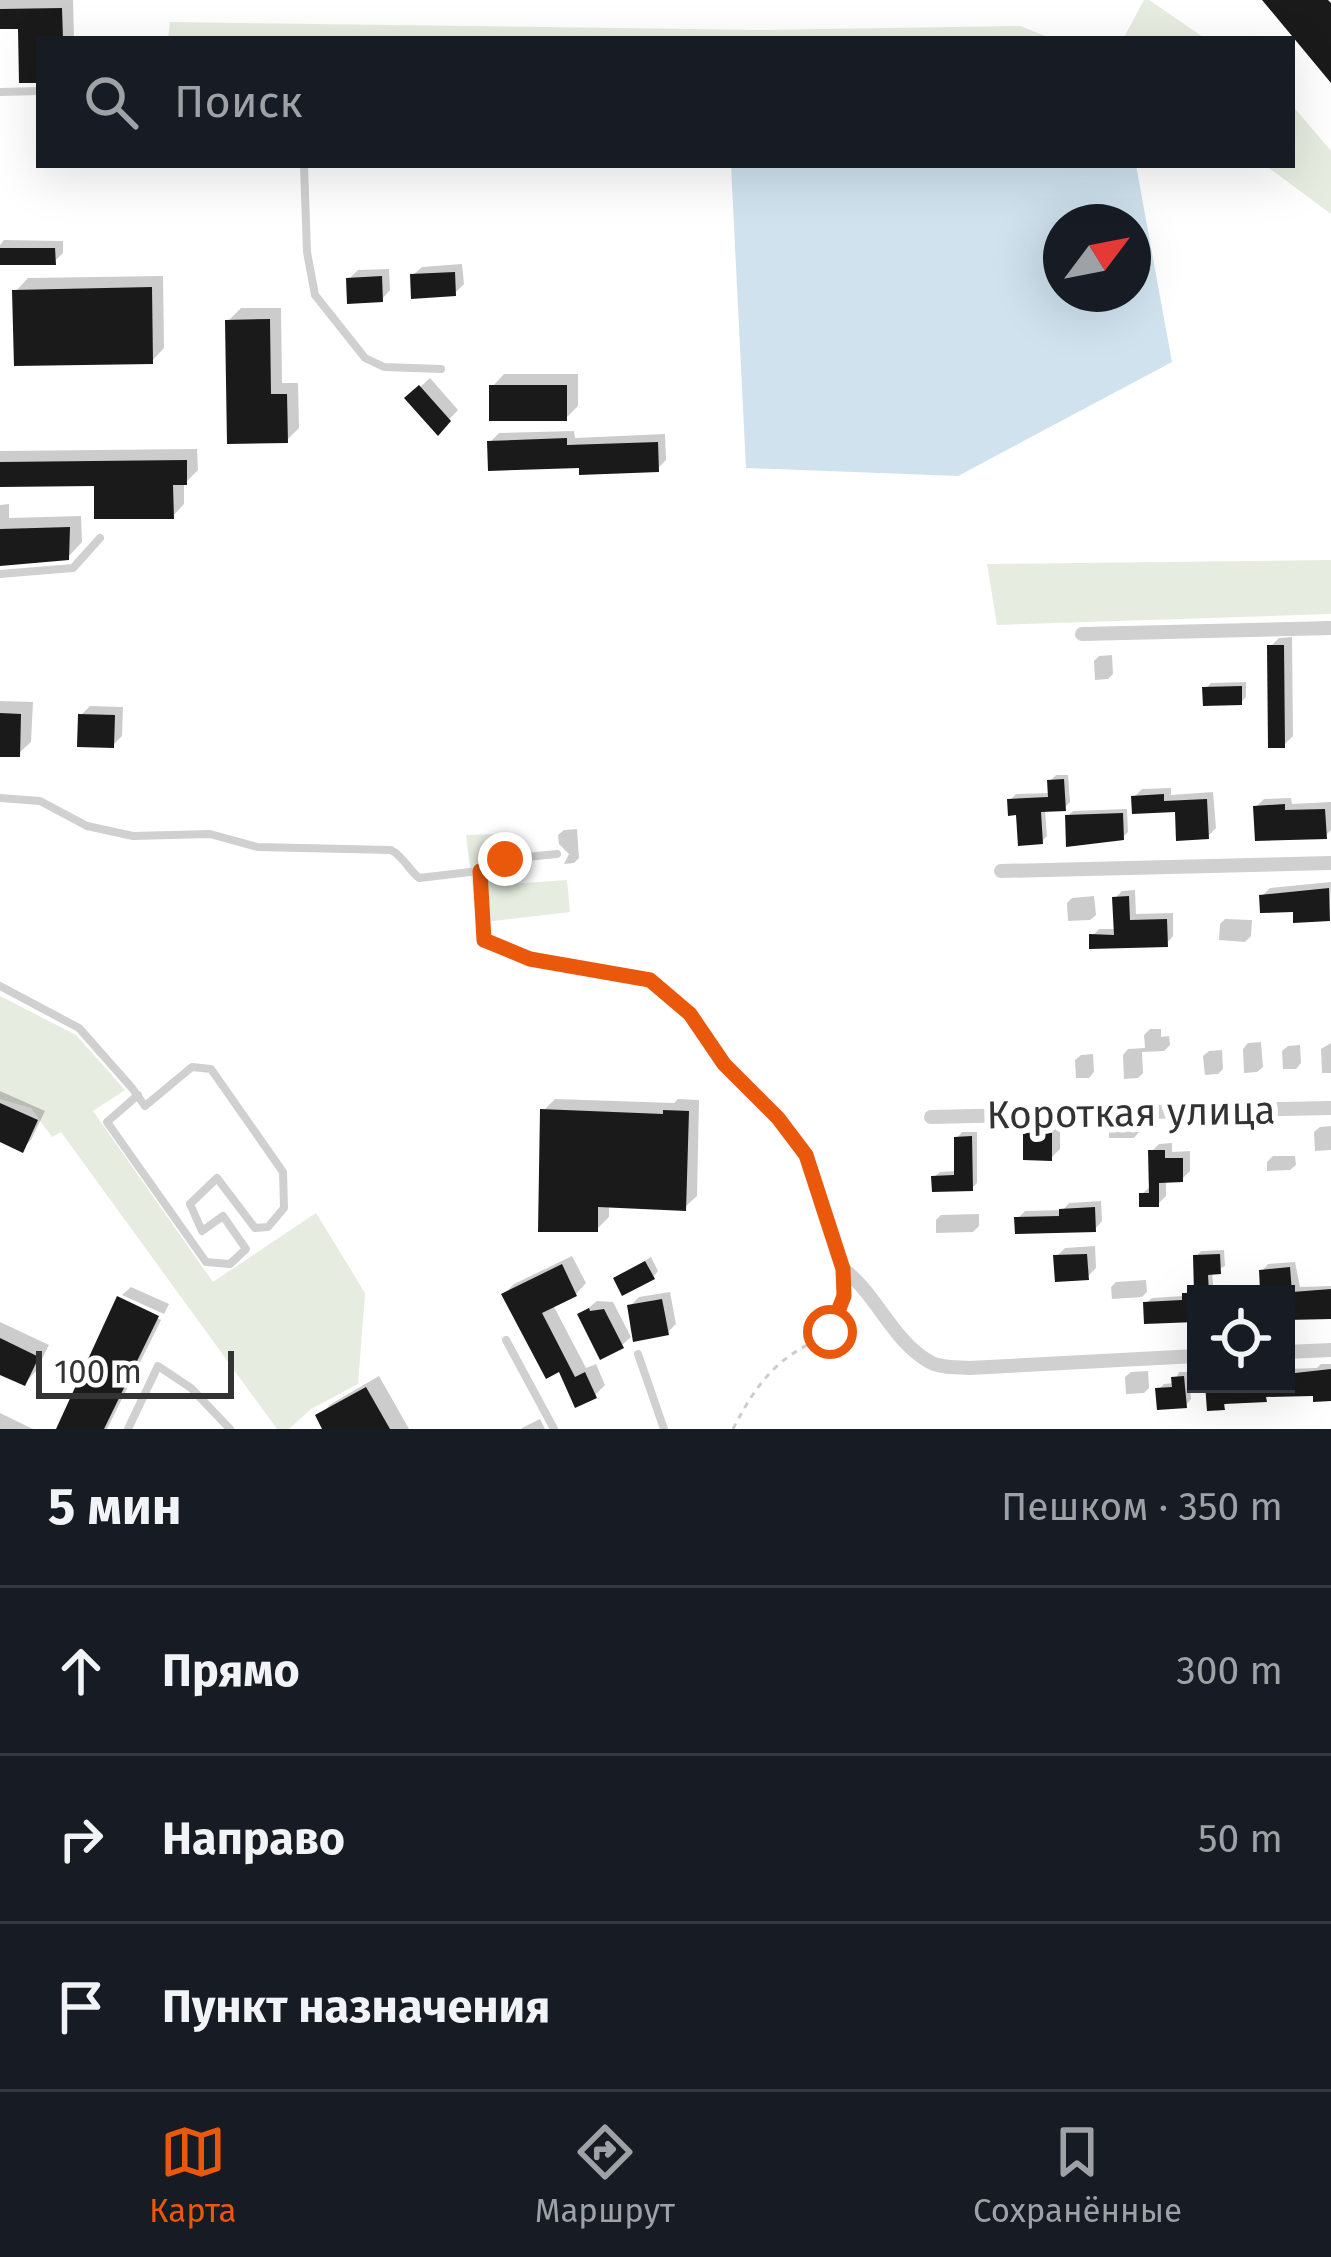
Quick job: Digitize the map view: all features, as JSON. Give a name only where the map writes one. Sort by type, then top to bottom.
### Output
[{"type":"street","points":[[1082,634],[1331,628]]},
{"type":"street","points":[[1001,871],[1331,863]]},
{"type":"street","name":"Короткая улица","points":[[931,1117],[1331,1108]]},
{"type":"street","points":[[843,1269],[932,1364],[969,1368],[1187,1356]]},
{"type":"street","points":[[1295,1352],[1331,1350]]},
{"type":"lane","points":[[0,92],[36,91]]},
{"type":"lane","points":[[304,168],[307,252],[315,295],[365,358],[384,367],[441,369]]},
{"type":"lane","points":[[0,574],[73,568],[100,538]]},
{"type":"lane","points":[[0,798],[40,801],[87,826],[133,836],[210,834],[257,847],[391,850],[419,878],[496,869],[505,859],[557,854]]},
{"type":"lane","points":[[0,986],[79,1028],[138,1096],[146,1106],[192,1067],[211,1070],[283,1172],[284,1208],[268,1227],[254,1228],[217,1178],[190,1204],[202,1231],[224,1216],[246,1249],[230,1264],[206,1262],[107,1122],[138,1096]]},
{"type":"lane","points":[[506,1340],[554,1429]]},
{"type":"lane","points":[[638,1354],[664,1429]]},
{"type":"lane","points":[[128,1429],[158,1366],[191,1388],[230,1429]]},
{"type":"path","points":[[480,871],[484,940],[530,959],[650,980],[690,1014],[724,1064],[778,1118],[806,1155],[843,1269],[844,1296],[830,1332],[779,1363],[753,1392],[733,1429]]},
{"type":"shaded area","points":[[1144,0],[1149,0],[1202,36],[1125,36]]},
{"type":"shaded area","points":[[170,22],[759,30],[1020,26],[1045,36],[168,36]]},
{"type":"shaded area","points":[[1295,109],[1331,151],[1331,214],[1269,168],[1295,168]]},
{"type":"shaded area","points":[[1331,560],[1331,614],[997,625],[987,564]]},
{"type":"shaded area","points":[[500,834],[510,884],[567,880],[570,912],[477,923],[466,835]]},
{"type":"shaded area","points":[[0,996],[76,1035],[125,1090],[93,1111],[213,1282],[316,1213],[365,1293],[358,1384],[311,1409],[289,1429],[277,1429],[61,1132],[52,1137],[31,1108],[0,1099]]},
{"type":"water","points":[[731,168],[1137,168],[1143,204],[1043,204],[1043,312],[1151,312],[1151,247],[1172,362],[958,476],[746,468]]},
{"type":"building","points":[[1262,0],[1331,3],[1331,83],[1295,36]]},
{"type":"building","points":[[62,8],[63,36],[36,36],[36,83],[19,83],[18,29],[0,29],[0,9]]},
{"type":"building","points":[[0,248],[55,248],[56,265],[0,265]]},
{"type":"building","points":[[455,272],[456,296],[411,299],[410,274]]},
{"type":"building","points":[[382,276],[383,302],[347,304],[346,278]]},
{"type":"building","points":[[152,287],[153,364],[14,366],[12,290]]},
{"type":"building","points":[[270,319],[271,394],[287,394],[288,443],[227,444],[225,320]]},
{"type":"building","points":[[419,385],[451,421],[438,436],[404,398]]},
{"type":"building","points":[[489,385],[567,385],[567,421],[489,421]]},
{"type":"building","points":[[567,438],[567,445],[658,442],[659,472],[488,471],[487,441]]},
{"type":"building","points":[[187,460],[187,485],[173,485],[174,519],[94,519],[94,486],[0,487],[0,462]]},
{"type":"building","points":[[70,527],[69,560],[0,566],[0,529]]},
{"type":"building","points":[[1267,645],[1284,645],[1285,748],[1268,748]]},
{"type":"building","points":[[1242,686],[1242,705],[1203,706],[1202,687]]},
{"type":"building","points":[[0,713],[21,714],[20,757],[0,757]]},
{"type":"building","points":[[78,714],[115,715],[114,748],[77,747]]},
{"type":"building","points":[[1064,779],[1066,811],[1041,812],[1043,844],[1018,846],[1016,815],[1008,816],[1007,799],[1048,797],[1047,780]]},
{"type":"building","points":[[1164,794],[1164,801],[1207,799],[1209,839],[1176,841],[1175,812],[1132,814],[1131,796]]},
{"type":"building","points":[[1285,804],[1285,810],[1325,809],[1327,839],[1255,841],[1253,806]]},
{"type":"building","points":[[1123,813],[1124,840],[1066,847],[1065,815]]},
{"type":"building","points":[[1329,888],[1330,921],[1293,923],[1293,912],[1260,913],[1259,895]]},
{"type":"building","points":[[1129,896],[1130,920],[1167,919],[1168,947],[1089,949],[1089,934],[1114,935],[1112,897]]},
{"type":"building","points":[[0,1103],[38,1120],[23,1153],[0,1142]]},
{"type":"building","points":[[540,1109],[689,1111],[686,1211],[598,1207],[598,1232],[538,1232]]},
{"type":"building","points":[[1023,1133],[1052,1133],[1052,1161],[1023,1160]]},
{"type":"building","points":[[972,1136],[973,1191],[932,1192],[931,1176],[954,1175],[954,1137]]},
{"type":"building","points":[[1148,1150],[1165,1150],[1165,1158],[1183,1158],[1183,1182],[1159,1183],[1159,1207],[1139,1207],[1139,1193],[1149,1193]]},
{"type":"building","points":[[1095,1207],[1096,1232],[1015,1234],[1014,1217],[1059,1216],[1059,1209]]},
{"type":"building","points":[[1087,1254],[1089,1280],[1055,1282],[1053,1255]]},
{"type":"building","points":[[1220,1254],[1221,1274],[1208,1275],[1209,1285],[1194,1285],[1193,1255]]},
{"type":"building","points":[[645,1261],[655,1279],[622,1296],[613,1278]]},
{"type":"building","points":[[562,1264],[577,1296],[542,1313],[575,1377],[585,1372],[597,1398],[575,1408],[559,1372],[546,1379],[501,1294]]},
{"type":"building","points":[[1290,1267],[1291,1285],[1260,1285],[1259,1270]]},
{"type":"building","points":[[1331,1289],[1331,1319],[1295,1320],[1295,1292]]},
{"type":"building","points":[[1182,1293],[1187,1293],[1187,1322],[1144,1324],[1143,1302],[1182,1300]]},
{"type":"building","points":[[117,1296],[159,1316],[104,1429],[56,1429]]},
{"type":"building","points":[[662,1299],[669,1335],[633,1342],[627,1305]]},
{"type":"building","points":[[589,1308],[604,1309],[624,1348],[600,1360],[577,1314]]},
{"type":"building","points":[[0,1338],[39,1357],[25,1386],[0,1375]]},
{"type":"building","points":[[1331,1369],[1331,1401],[1313,1402],[1313,1396],[1266,1397],[1267,1402],[1224,1404],[1225,1410],[1207,1411],[1206,1393],[1295,1393],[1295,1373]]},
{"type":"building","points":[[1184,1376],[1187,1408],[1157,1410],[1155,1388],[1172,1387],[1171,1377]]},
{"type":"building","points":[[366,1387],[390,1429],[322,1429],[315,1415]]},
{"type":"route","points":[[505,859],[496,869],[480,871],[484,940],[530,959],[650,980],[690,1014],[724,1064],[778,1118],[806,1155],[843,1269],[844,1296],[830,1332]]}]
